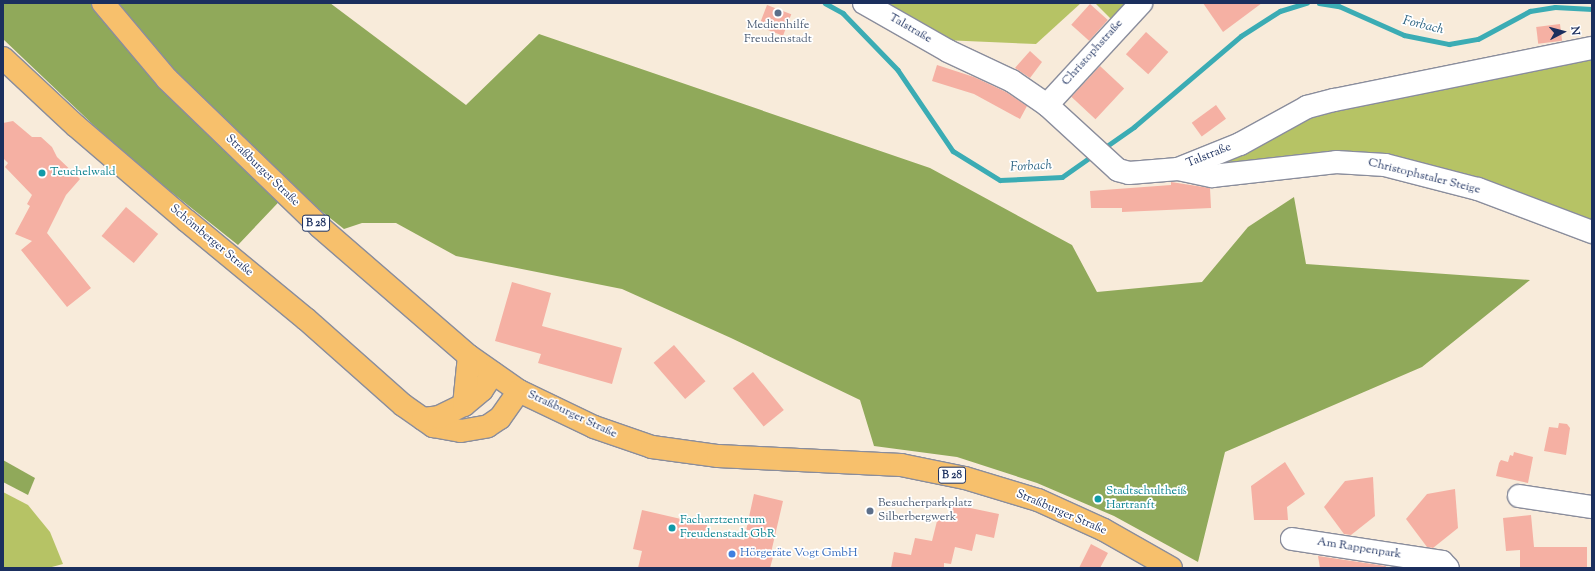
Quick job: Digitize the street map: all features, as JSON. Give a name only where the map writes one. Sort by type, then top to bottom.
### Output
[{"type":"main road","name":"Straßburger Straße","points":[[103,3],[167,79],[320,227],[469,356],[519,391],[588,425],[652,447],[718,456],[901,465],[965,478],[1038,500],[1104,530],[1171,568]]},
{"type":"main road","name":"Schömberger Straße","points":[[3,58],[82,131],[306,319],[403,405],[433,426],[461,431],[488,426],[500,418],[519,391]]},
{"type":"main road","points":[[464,405],[469,356]]},
{"type":"main road","points":[[423,419],[439,417],[464,405],[482,390],[493,373]]},
{"type":"street","name":"Talstraße","points":[[864,3],[948,50],[1012,81],[1047,105],[1118,170],[1144,174],[1178,169],[1240,144],[1307,107],[1592,48]]},
{"type":"street","name":"Christophstraße","points":[[1047,105],[1141,3]]},
{"type":"street","name":"Christophstaler Steige","points":[[1178,169],[1212,176],[1336,162],[1378,164],[1478,189],[1592,232]]},
{"type":"street","points":[[1519,496],[1592,507]]},
{"type":"street","name":"Am Rappenpark","points":[[1292,539],[1442,562],[1448,568]]},
{"type":"green space","points":[[3,3],[330,3],[466,105],[539,34],[930,168],[1072,245],[1097,292],[1202,282],[1248,227],[1294,197],[1306,264],[1530,280],[1422,367],[1225,452],[1198,562],[1114,516],[1037,483],[957,457],[874,446],[860,400],[731,338],[622,289],[456,256],[396,223],[362,223],[344,229],[292,188],[238,245],[126,156],[3,39]]},
{"type":"green space","points":[[876,3],[1081,3],[1036,44],[943,40]]},
{"type":"green space","points":[[1095,3],[1144,3],[1120,28]]},
{"type":"green space","points":[[1592,60],[1592,226],[1388,160],[1217,171],[1215,164],[1307,116],[1338,106]]},
{"type":"green space","points":[[3,460],[35,478],[28,495],[3,482]]},
{"type":"green space","points":[[3,492],[28,505],[50,532],[63,564],[48,568],[3,568]]},
{"type":"building","points":[[1203,3],[1262,3],[1223,32]]},
{"type":"building","points":[[1090,4],[1108,20],[1089,41],[1071,25]]},
{"type":"building","points":[[767,5],[791,14],[783,36],[759,26]]},
{"type":"building","points":[[1560,24],[1562,41],[1538,44],[1536,27]]},
{"type":"building","points":[[1146,32],[1168,52],[1148,74],[1126,54]]},
{"type":"building","points":[[1030,51],[1042,62],[1030,78],[1015,68]]},
{"type":"building","points":[[937,65],[974,77],[1006,92],[1027,106],[1020,119],[974,94],[932,81]]},
{"type":"building","points":[[1100,66],[1124,89],[1095,119],[1071,97]]},
{"type":"building","points":[[1216,105],[1226,119],[1202,136],[1192,123]]},
{"type":"building","points":[[13,121],[32,137],[41,137],[52,147],[57,157],[80,179],[66,195],[47,233],[91,288],[67,307],[21,250],[32,241],[15,234],[30,206],[27,204],[32,195],[5,167],[8,163],[3,158],[3,123]]},
{"type":"building","points":[[1171,182],[1210,188],[1211,208],[1122,212],[1122,208],[1091,208],[1090,191],[1171,185]]},
{"type":"building","points":[[126,207],[158,234],[134,263],[102,236]]},
{"type":"building","points":[[512,282],[551,293],[542,326],[622,348],[612,384],[538,363],[541,354],[495,341]]},
{"type":"building","points":[[674,345],[705,381],[685,399],[654,363]]},
{"type":"building","points":[[753,372],[784,410],[764,426],[733,388]]},
{"type":"building","points":[[1559,423],[1567,424],[1570,428],[1566,455],[1544,451],[1549,427],[1558,428]]},
{"type":"building","points":[[1514,452],[1533,457],[1528,483],[1496,476],[1501,460],[1508,462],[1510,455],[1513,456]]},
{"type":"building","points":[[1285,462],[1305,494],[1287,507],[1288,520],[1254,520],[1251,486]]},
{"type":"building","points":[[1373,477],[1375,516],[1351,535],[1344,534],[1324,507],[1345,481]]},
{"type":"building","points":[[1455,489],[1458,528],[1433,548],[1427,547],[1406,519],[1427,494]]},
{"type":"building","name":"Facharztzentrum Freudenstadt GbR","points":[[754,494],[783,501],[770,557],[773,557],[770,568],[638,568],[642,551],[633,549],[642,510],[707,525],[706,531],[744,540]]},
{"type":"building","points":[[951,504],[999,514],[994,538],[976,534],[972,551],[955,547],[951,564],[944,563],[944,568],[891,568],[894,552],[911,555],[915,538],[932,541],[939,513],[949,515]]},
{"type":"building","points":[[1531,515],[1534,547],[1587,547],[1587,568],[1520,568],[1520,550],[1506,551],[1503,518]]},
{"type":"building","points":[[1091,544],[1108,553],[1100,568],[1079,568]]},
{"type":"building","points":[[1318,556],[1386,566],[1385,568],[1320,568]]},
{"type":"waterway","name":"Forbach","points":[[825,3],[843,13],[898,70],[953,151],[1000,180],[1062,177],[1094,155]]},
{"type":"waterway","name":"Forbach","points":[[1104,148],[1134,127],[1241,36],[1280,11],[1307,3]]},
{"type":"waterway","name":"Forbach","points":[[1319,3],[1339,6],[1404,35],[1449,44],[1478,39],[1530,11],[1555,7],[1592,9]]},
{"type":"place","name":"Medienhilfe Freudenstadt","points":[[778,13]]},
{"type":"place","name":"Teuchelwald","points":[[42,173]]},
{"type":"place","name":"Stadtschultheiß Hartranft","points":[[1098,499]]},
{"type":"place","name":"Besucherparkplatz Silberbergwerk","points":[[870,511]]},
{"type":"place","name":"Facharztzentrum Freudenstadt GbR","points":[[672,528]]},
{"type":"place","name":"Hörgeräte Vogt GmbH","points":[[732,554]]}]
